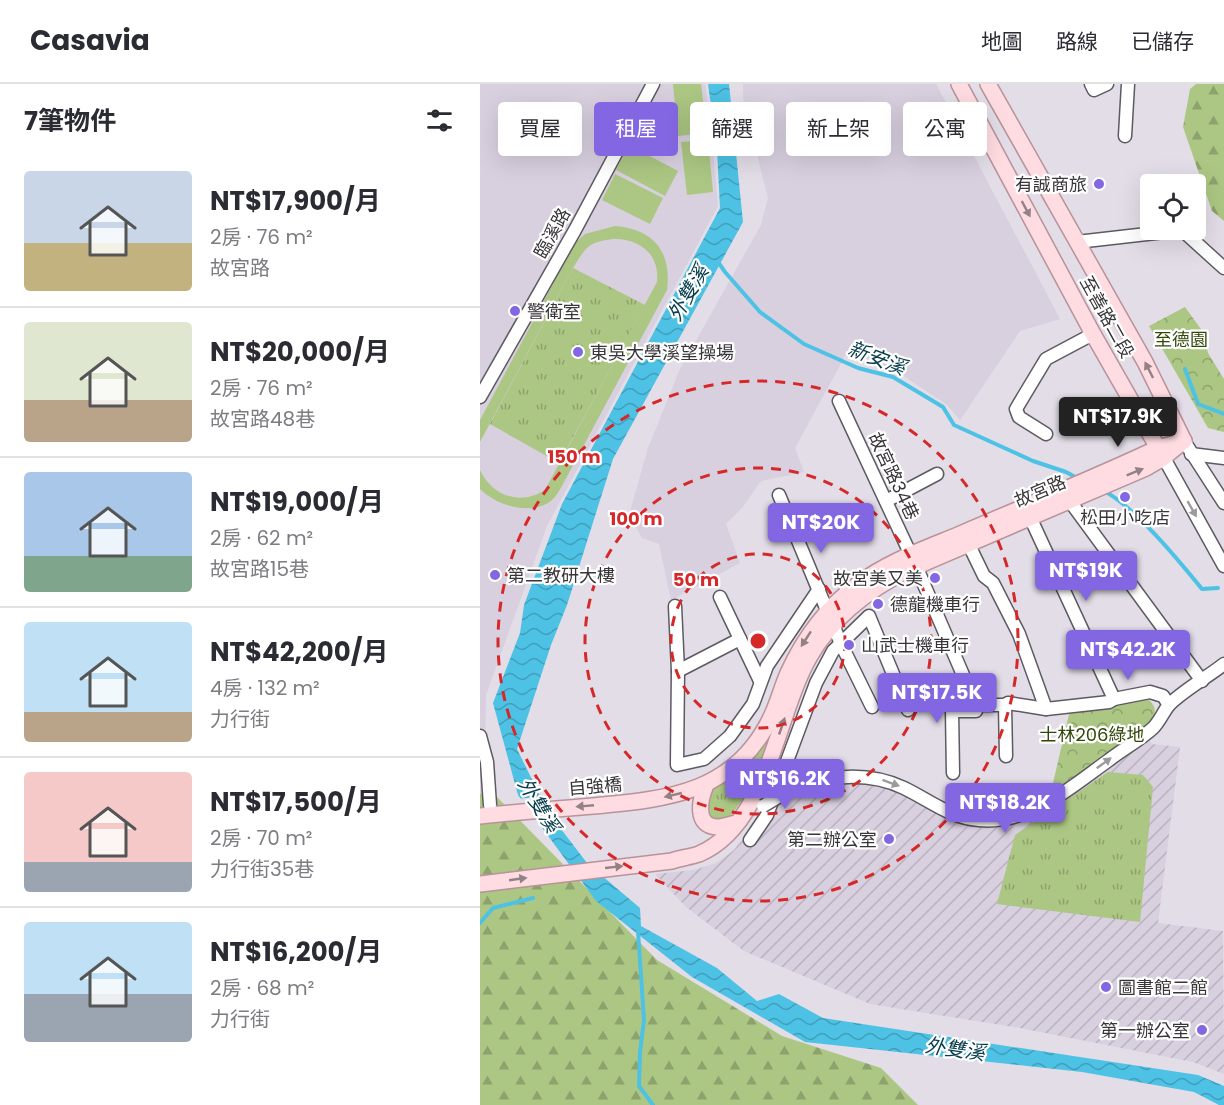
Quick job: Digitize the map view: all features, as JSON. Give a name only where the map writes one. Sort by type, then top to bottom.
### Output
[{"type":"main road","name":"至善路二段","points":[[958,84],[1160,453]]},
{"type":"main road","name":"至善路二段","points":[[988,84],[1145,362],[1188,447]]},
{"type":"main road","name":"故宮路","points":[[643,801],[679,794],[706,785],[742,760],[759,739],[801,647],[818,622],[831,618],[850,606],[914,560],[1069,493],[1096,484],[1160,453],[1188,447]]},
{"type":"main road","name":"故宮路","points":[[914,560],[968,543],[1030,517],[1069,493]]},
{"type":"main road","name":"故宮路","points":[[480,884],[556,873],[672,861],[699,854],[720,839],[747,811],[764,776],[796,684],[831,618]]},
{"type":"main road","points":[[706,785],[700,807],[701,816],[708,825],[718,827],[736,823]]},
{"type":"main road","name":"自強橋","points":[[485,810],[514,813],[643,801]]},
{"type":"street","name":"臨溪路","points":[[480,397],[575,230],[653,84]]},
{"type":"street","points":[[1091,84],[1094,90],[1107,84]]},
{"type":"street","points":[[1125,136],[1128,84]]},
{"type":"street","points":[[1077,242],[1182,230],[1224,268]]},
{"type":"street","points":[[1046,434],[1019,417],[1016,409],[1046,359],[1094,334]]},
{"type":"street","name":"故宮路34巷","points":[[839,401],[914,560],[976,705]]},
{"type":"street","points":[[1188,447],[1224,458]]},
{"type":"street","name":"至善路二段","points":[[1188,447],[1224,503]]},
{"type":"street","name":"至善路二段","points":[[1160,453],[1224,566]]},
{"type":"street","points":[[886,501],[937,474]]},
{"type":"street","points":[[1069,493],[1202,681]]},
{"type":"street","points":[[779,495],[841,644],[872,707]]},
{"type":"street","points":[[1030,517],[1114,699]]},
{"type":"street","points":[[968,543],[984,576],[993,583],[1018,634],[1046,709]]},
{"type":"street","points":[[675,606],[678,671],[677,765],[704,759],[730,736],[753,704],[767,666],[819,589]]},
{"type":"street","points":[[720,597],[760,681]]},
{"type":"street","points":[[750,840],[767,815],[816,683],[833,651],[869,616],[908,710]]},
{"type":"street","points":[[678,671],[740,639]]},
{"type":"street","points":[[747,811],[763,806],[793,788],[835,777],[879,779],[906,789],[954,814],[980,820],[1011,818],[1034,810],[1059,796],[1154,727],[1169,705],[1224,664]]},
{"type":"street","points":[[953,773],[952,711],[976,711],[976,705],[1005,705],[1008,703],[1046,709],[1109,702],[1150,692],[1163,696],[1169,705]]},
{"type":"street","points":[[1005,705],[1006,756]]},
{"type":"street","points":[[480,736],[487,762],[485,810]]},
{"type":"shaded area","points":[[480,84],[705,84],[708,102],[690,102],[690,156],[714,156],[718,206],[547,526],[486,695],[485,754],[493,793],[480,794]]},
{"type":"shaded area","points":[[743,84],[936,84],[945,102],[903,102],[903,156],[974,156],[1060,319],[1020,331],[960,420],[946,404],[902,375],[845,356],[795,448],[804,472],[761,481],[742,508],[726,524],[740,563],[671,600],[659,544],[642,538],[629,515],[648,448],[680,369],[761,225],[768,198],[758,156],[774,156],[774,102],[744,102]]},
{"type":"shaded area","points":[[1149,739],[1152,744],[1180,747],[1158,923],[1223,931],[1224,1074],[1193,1062],[1020,1028],[870,1004],[744,951],[686,907],[655,874],[694,870],[716,863],[734,850],[761,815],[792,792],[830,780],[871,782],[904,790],[973,824],[1047,806]]},
{"type":"green space","points":[[673,84],[701,84],[703,102],[690,102],[690,135],[678,136],[678,102],[675,102]]},
{"type":"green space","points":[[1196,84],[1224,84],[1224,221],[1212,211],[1206,194],[1206,174],[1199,174],[1183,127],[1190,89]]},
{"type":"green space","points":[[690,141],[690,156],[710,156],[713,192],[687,195],[681,142]]},
{"type":"green space","points":[[623,156],[650,156],[678,171],[665,196],[616,170]]},
{"type":"green space","points":[[615,174],[663,198],[650,224],[602,200]]},
{"type":"green space","points":[[615,226],[640,232],[657,245],[663,253],[666,264],[667,290],[555,497],[548,503],[531,508],[503,504],[480,489],[480,470],[492,486],[508,496],[526,497],[545,490],[657,282],[657,272],[652,256],[640,245],[623,239],[613,239],[589,246],[573,268],[480,442],[480,420],[575,243],[585,234]]},
{"type":"green space","points":[[573,268],[645,305],[559,463],[490,424]]},
{"type":"green space","name":"至德園","points":[[1185,307],[1203,332],[1208,353],[1224,379],[1224,432],[1208,428],[1149,326]]},
{"type":"green space","name":"士林206綠地","points":[[1145,697],[1155,709],[1150,724],[1050,796],[1070,710]]},
{"type":"green space","points":[[773,731],[754,779],[734,812],[725,822],[716,822],[705,816],[708,792],[744,765]]},
{"type":"green space","points":[[1108,772],[1143,775],[1153,787],[1140,922],[997,904],[1015,835]]},
{"type":"green space","points":[[493,793],[657,960],[782,1036],[881,1068],[918,1105],[480,1105],[480,794]]},
{"type":"water","name":"外雙溪","points":[[708,84],[729,84],[731,102],[710,102]]},
{"type":"water","name":"外雙溪","points":[[717,156],[736,156],[743,222],[613,459],[567,605],[551,645],[517,749],[548,812],[587,863],[640,908],[641,926],[717,968],[757,1001],[779,994],[823,1018],[1198,1075],[1224,1086],[1224,1105],[1219,1105],[1194,1092],[1082,1072],[805,1042],[692,977],[596,901],[518,795],[493,703],[520,633],[524,605],[562,504],[720,208]]},
{"type":"pier","points":[[543,796],[550,811],[532,818],[517,799]]},
{"type":"waterway","name":"新安溪","points":[[718,262],[760,312],[804,344],[858,368],[893,377],[943,407],[954,425],[1079,479]]},
{"type":"waterway","points":[[1185,369],[1198,404],[1224,414]]},
{"type":"waterway","name":"新安溪","points":[[1104,491],[1143,522],[1202,589],[1218,588]]},
{"type":"waterway","points":[[480,923],[493,908],[533,898]]},
{"type":"waterway","points":[[638,931],[644,1020],[639,1086],[653,1105]]},
{"type":"place","name":"有誠商旅","points":[[1099,184]]},
{"type":"place","name":"警衛室","points":[[515,311]]},
{"type":"place","name":"東吳大學溪望操場","points":[[578,352]]},
{"type":"place","name":"松田小吃店","points":[[1125,497]]},
{"type":"place","name":"第二教研大樓","points":[[495,575]]},
{"type":"place","name":"故宮美又美","points":[[935,578]]},
{"type":"place","name":"德龍機車行","points":[[878,604]]},
{"type":"place","name":"山武士機車行","points":[[849,645]]},
{"type":"place","name":"第二辦公室","points":[[889,839]]},
{"type":"place","name":"圖書館二館","points":[[1106,987]]},
{"type":"place","name":"第一辦公室","points":[[1202,1030]]}]
